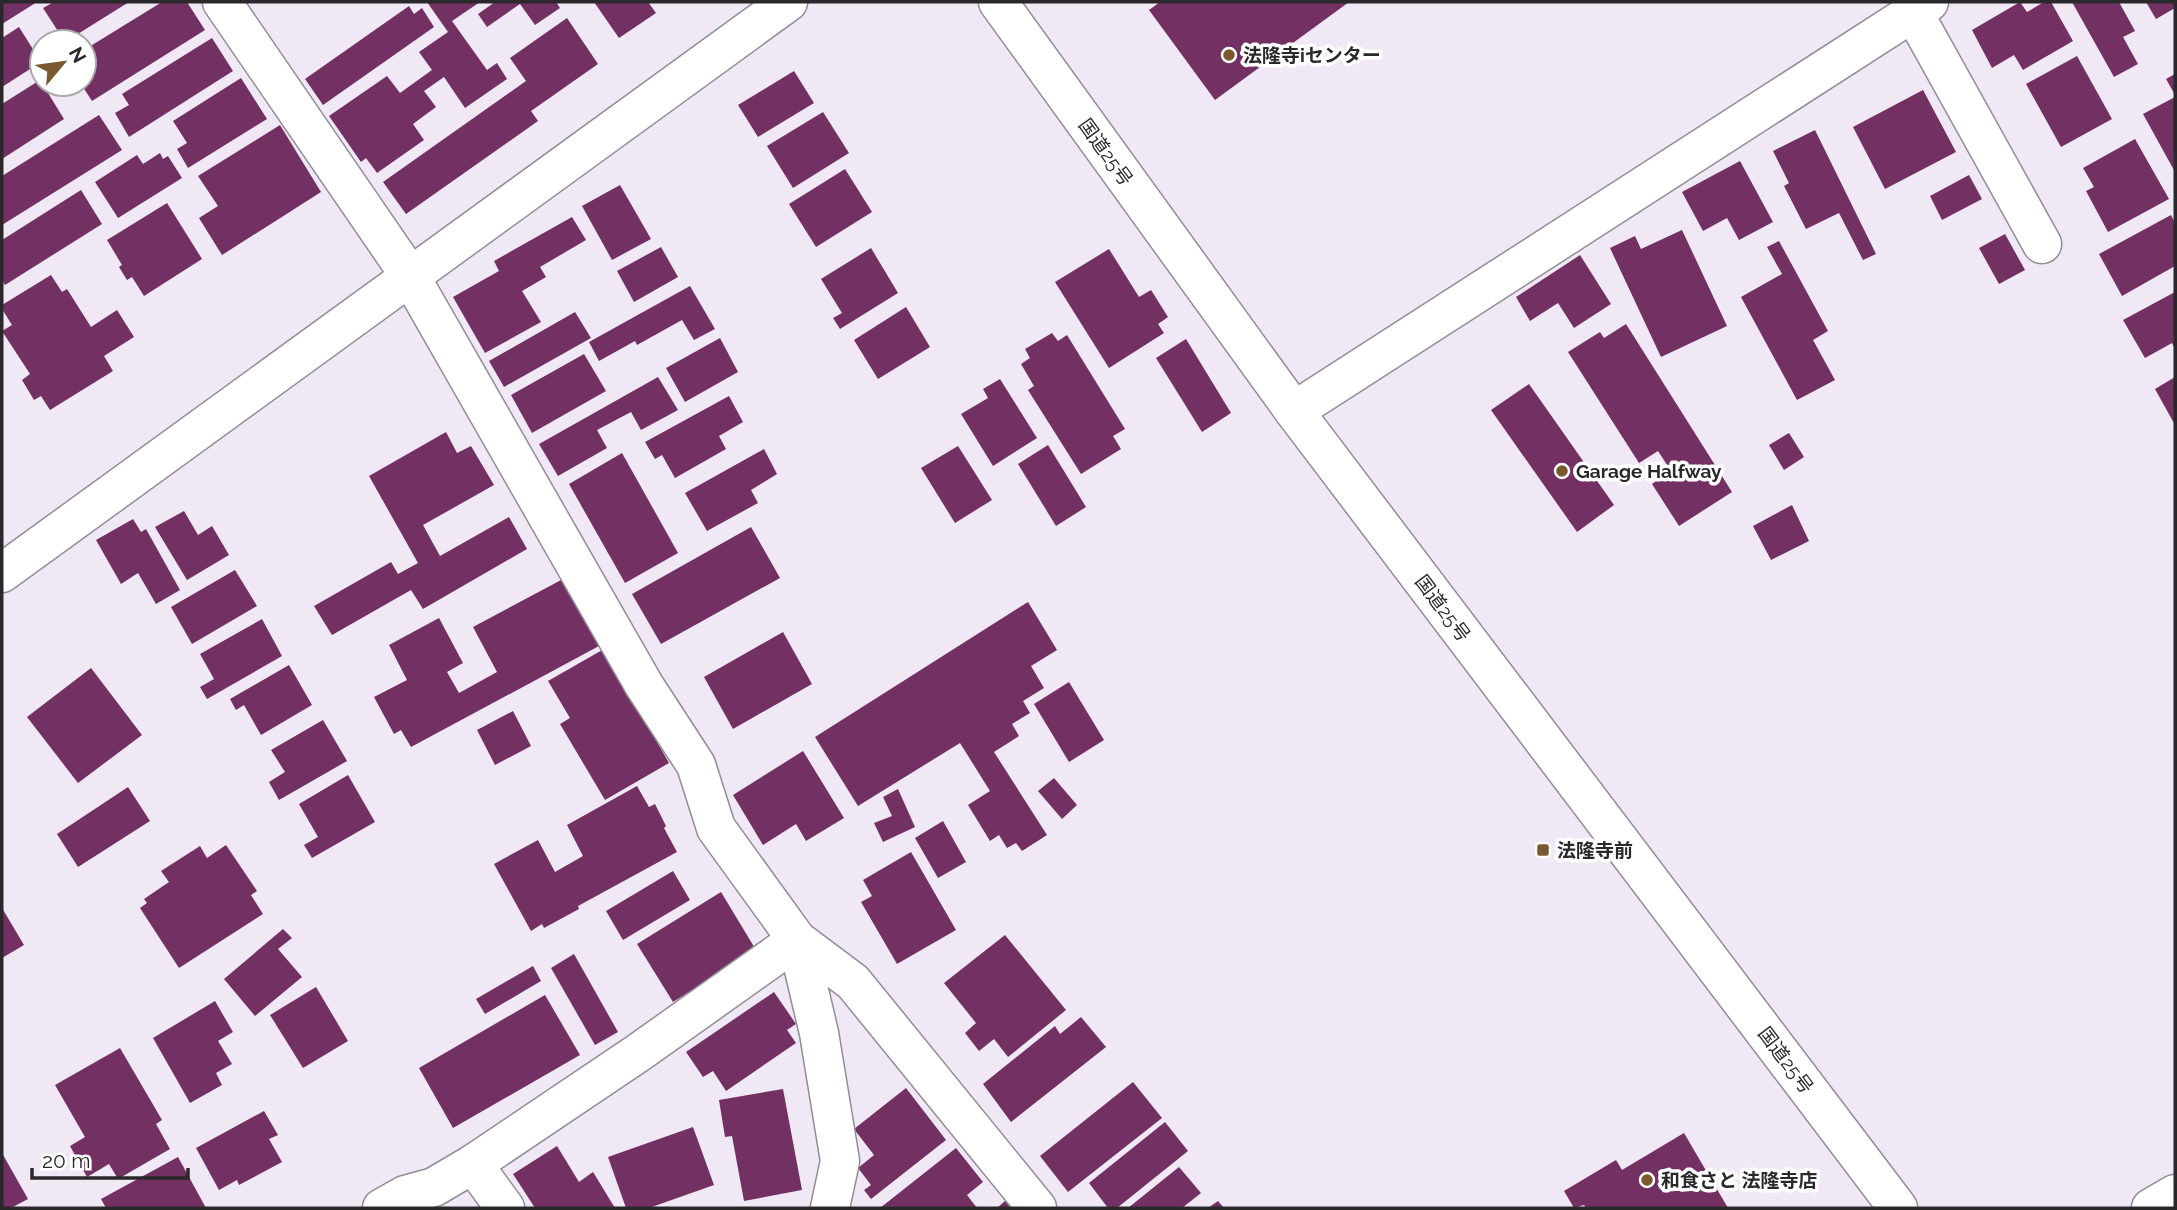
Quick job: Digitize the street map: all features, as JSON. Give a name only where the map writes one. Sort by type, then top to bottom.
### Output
[{"type":"main road","points":[[222,2],[410,276],[644,685],[696,765],[716,828],[797,940],[853,982],[1037,1208]]},
{"type":"main road","points":[[2,573],[788,2]]},
{"type":"main road","name":"国道25号","points":[[998,2],[1294,411],[1898,1208]]},
{"type":"main road","points":[[1294,411],[1921,7],[2042,244]]},
{"type":"main road","points":[[382,1208],[405,1195],[434,1187],[473,1164],[638,1053],[797,940]]},
{"type":"main road","points":[[797,940],[819,1033],[840,1161],[830,1208]]},
{"type":"main road","points":[[473,1164],[505,1208]]},
{"type":"main road","points":[[2151,1208],[2175,1194]]},
{"type":"building","points":[[2,2],[37,2],[2,24]]},
{"type":"building","points":[[54,2],[129,2],[87,28],[56,28],[43,8]]},
{"type":"building","points":[[162,2],[187,2],[205,30],[98,97],[98,41]]},
{"type":"building","points":[[427,2],[480,2],[452,21],[487,70],[497,63],[507,79],[465,108],[444,77],[424,91],[436,107],[413,124],[424,140],[377,173],[366,158],[361,162],[329,116],[387,76],[400,93],[432,70],[419,52],[448,32]]},
{"type":"building","points":[[495,2],[556,2],[560,8],[535,25],[520,4],[487,27],[478,14]]},
{"type":"building","points":[[594,2],[648,2],[656,13],[619,38]]},
{"type":"building","name":"法隆寺iセンター","points":[[1160,2],[1349,2],[1215,100],[1149,10]]},
{"type":"building","points":[[2020,2],[2027,12],[2044,2],[2051,2],[2073,41],[2023,70],[2014,55],[1992,68],[1972,30]]},
{"type":"building","points":[[2072,2],[2119,2],[2135,31],[2123,37],[2138,64],[2114,77]]},
{"type":"building","points":[[2146,2],[2175,2],[2175,8],[2156,19]]},
{"type":"building","points":[[409,6],[414,14],[422,8],[434,27],[323,105],[305,79]]},
{"type":"building","points":[[567,18],[598,64],[531,111],[538,121],[406,214],[383,182],[526,81],[510,58]]},
{"type":"building","points":[[19,27],[28,41],[28,70],[2,87],[2,38]]},
{"type":"building","points":[[212,38],[233,71],[129,137],[115,113],[129,105],[122,94]]},
{"type":"building","points":[[2077,56],[2112,119],[2061,147],[2026,84]]},
{"type":"building","points":[[794,71],[814,103],[758,137],[738,105]]},
{"type":"building","points":[[2175,74],[2175,95],[2166,79]]},
{"type":"building","points":[[241,78],[267,119],[188,168],[177,149],[187,143],[173,121]]},
{"type":"building","points":[[28,88],[28,98],[51,98],[64,119],[2,159],[2,104]]},
{"type":"building","points":[[1923,90],[1956,152],[1885,189],[1853,127]]},
{"type":"building","points":[[2175,97],[2175,172],[2143,114]]},
{"type":"building","points":[[823,112],[849,153],[793,188],[767,146]]},
{"type":"building","points":[[99,115],[122,150],[2,225],[2,176]]},
{"type":"building","points":[[280,125],[321,192],[222,255],[199,218],[218,206],[198,176]]},
{"type":"building","points":[[1815,130],[1876,254],[1863,260],[1839,213],[1806,229],[1784,186],[1789,183],[1773,151]]},
{"type":"building","points":[[2135,139],[2169,199],[2108,232],[2086,191],[2094,187],[2083,168]]},
{"type":"building","points":[[160,153],[163,159],[168,156],[182,178],[118,218],[95,182],[137,155],[143,164]]},
{"type":"building","points":[[1740,161],[1773,222],[1739,240],[1727,218],[1703,231],[1682,192]]},
{"type":"building","points":[[845,169],[872,212],[816,247],[789,204]]},
{"type":"building","points":[[1969,175],[1982,199],[1942,220],[1930,196]]},
{"type":"building","points":[[620,185],[651,239],[612,260],[582,206]]},
{"type":"building","points":[[81,190],[102,224],[5,285],[2,280],[2,240]]},
{"type":"building","points":[[167,203],[202,259],[144,296],[132,277],[127,280],[119,267],[122,265],[107,240]]},
{"type":"building","points":[[2171,215],[2175,223],[2175,266],[2122,296],[2099,254]]},
{"type":"building","points":[[572,217],[586,240],[540,267],[546,277],[522,291],[541,322],[485,353],[453,297],[499,271],[494,261]]},
{"type":"building","points":[[1682,230],[1727,326],[1661,357],[1610,248],[1635,236],[1641,249]]},
{"type":"building","points":[[2005,234],[2025,270],[1999,284],[1979,248]]},
{"type":"building","points":[[1779,241],[1828,331],[1813,340],[1835,380],[1797,400],[1741,297],[1782,274],[1767,247]]},
{"type":"building","points":[[661,247],[678,277],[634,302],[617,271]]},
{"type":"building","points":[[871,248],[898,293],[840,329],[833,318],[842,313],[821,279]]},
{"type":"building","points":[[1109,249],[1139,297],[1151,290],[1168,317],[1158,324],[1164,333],[1109,368],[1055,282]]},
{"type":"building","points":[[1580,255],[1611,304],[1574,328],[1558,303],[1530,321],[1516,297]]},
{"type":"building","points":[[51,275],[62,292],[67,289],[91,327],[117,310],[134,337],[104,356],[113,371],[50,410],[41,396],[34,400],[22,380],[30,374],[2,331],[12,325],[2,305]]},
{"type":"building","points":[[690,286],[715,329],[694,340],[682,320],[637,345],[635,341],[599,361],[589,342]]},
{"type":"building","points":[[2175,292],[2175,349],[2172,343],[2145,358],[2123,320]]},
{"type":"building","points":[[906,307],[930,347],[878,379],[854,340]]},
{"type":"building","points":[[575,312],[591,338],[504,387],[489,361]]},
{"type":"building","points":[[1626,324],[1732,492],[1679,526],[1652,484],[1671,471],[1658,451],[1639,463],[1568,352],[1600,332],[1604,338]]},
{"type":"building","points":[[1052,333],[1058,341],[1067,335],[1125,429],[1113,436],[1121,449],[1081,474],[1028,390],[1034,386],[1021,364],[1030,358],[1025,349]]},
{"type":"building","points":[[720,338],[738,372],[685,402],[666,368]]},
{"type":"building","points":[[1186,339],[1231,413],[1202,432],[1156,358]]},
{"type":"building","points":[[584,354],[606,391],[532,433],[511,395]]},
{"type":"building","points":[[658,377],[678,410],[641,430],[631,412],[597,430],[607,448],[558,476],[539,444]]},
{"type":"building","points":[[2175,377],[2175,425],[2155,389]]},
{"type":"building","points":[[1000,379],[1037,438],[993,466],[961,414],[988,398],[983,389]]},
{"type":"building","points":[[1529,384],[1614,505],[1577,532],[1491,410]]},
{"type":"building","points":[[729,396],[743,422],[719,436],[726,449],[675,478],[662,455],[655,459],[645,442]]},
{"type":"building","points":[[446,432],[457,453],[471,446],[494,485],[423,525],[440,556],[509,517],[527,549],[423,609],[411,590],[332,635],[314,606],[391,562],[398,574],[418,563],[369,476]]},
{"type":"building","points":[[1789,433],[1804,457],[1784,470],[1769,445]]},
{"type":"building","points":[[1048,445],[1086,507],[1056,526],[1018,464]]},
{"type":"building","points":[[958,446],[992,500],[955,523],[921,468]]},
{"type":"building","points":[[764,449],[777,474],[751,490],[758,503],[707,531],[685,493]]},
{"type":"building","points":[[622,453],[678,553],[625,583],[569,484]]},
{"type":"building","points":[[1792,505],[1809,541],[1771,560],[1753,526]]},
{"type":"building","points":[[184,511],[198,535],[212,526],[229,555],[187,580],[155,527]]},
{"type":"building","points":[[133,519],[141,532],[146,529],[180,590],[156,604],[138,573],[121,584],[96,540]]},
{"type":"building","points":[[751,527],[780,578],[661,644],[632,594]]},
{"type":"building","points":[[235,570],[257,606],[192,644],[171,607]]},
{"type":"building","points":[[563,579],[599,646],[411,747],[401,730],[394,734],[374,697],[407,680],[389,645],[439,618],[463,663],[447,672],[459,693],[497,672],[473,627]]},
{"type":"building","points":[[1028,602],[1057,650],[1031,666],[1044,688],[1023,701],[1030,713],[1012,724],[1019,736],[994,752],[1047,835],[1022,851],[1016,843],[1007,848],[999,835],[990,841],[968,805],[990,791],[960,743],[858,806],[815,737]]},
{"type":"building","points":[[262,619],[282,656],[207,699],[200,687],[214,679],[200,654]]},
{"type":"building","points":[[783,632],[812,684],[733,729],[704,677]]},
{"type":"building","points":[[604,649],[669,763],[605,800],[560,724],[570,718],[548,681]]},
{"type":"building","points":[[289,665],[312,705],[261,735],[244,705],[236,710],[230,699]]},
{"type":"building","points":[[91,668],[142,735],[78,783],[27,717]]},
{"type":"building","points":[[1069,682],[1104,740],[1069,762],[1034,704]]},
{"type":"building","points":[[513,711],[531,746],[495,765],[477,730]]},
{"type":"building","points":[[323,720],[347,761],[279,800],[269,782],[285,772],[271,750]]},
{"type":"building","points":[[803,751],[844,818],[806,841],[796,824],[763,845],[733,795]]},
{"type":"building","points":[[348,775],[375,822],[312,858],[304,845],[318,837],[299,804]]},
{"type":"building","points":[[1054,778],[1077,805],[1062,819],[1038,791]]},
{"type":"building","points":[[637,786],[649,807],[655,804],[677,852],[578,906],[579,909],[544,928],[542,924],[531,931],[494,864],[538,840],[555,872],[583,856],[567,825]]},
{"type":"building","points":[[128,787],[150,821],[78,867],[57,834]]},
{"type":"building","points":[[898,789],[915,827],[883,842],[874,823],[892,816],[883,797]]},
{"type":"building","points":[[943,821],[966,862],[938,878],[915,838]]},
{"type":"building","points":[[226,845],[257,891],[251,895],[263,914],[179,968],[140,908],[147,903],[144,899],[169,882],[161,871],[200,846],[207,858]]},
{"type":"building","points":[[911,852],[956,930],[897,964],[861,902],[872,896],[863,880]]},
{"type":"building","points":[[673,871],[690,900],[623,940],[606,911]]},
{"type":"building","points":[[721,892],[756,950],[673,1002],[637,944]]},
{"type":"building","points":[[2,908],[24,945],[2,958]]},
{"type":"building","points":[[283,929],[292,938],[278,949],[302,977],[255,1016],[224,979]]},
{"type":"building","points":[[1005,935],[1066,1010],[1008,1057],[994,1039],[979,1051],[965,1033],[976,1023],[944,983]]},
{"type":"building","points":[[574,954],[618,1032],[595,1045],[551,968]]},
{"type":"building","points":[[533,966],[541,981],[485,1014],[476,999]]},
{"type":"building","points":[[316,987],[348,1041],[303,1068],[270,1015]]},
{"type":"building","points":[[774,992],[796,1024],[787,1030],[796,1043],[726,1091],[713,1071],[703,1077],[686,1052]]},
{"type":"building","points":[[545,995],[580,1055],[453,1128],[419,1068]]},
{"type":"building","points":[[215,1001],[233,1032],[218,1041],[232,1064],[216,1073],[222,1085],[190,1103],[153,1038]]},
{"type":"building","points":[[1081,1017],[1106,1047],[1011,1122],[983,1084],[1055,1026],[1060,1034]]},
{"type":"building","points":[[120,1048],[162,1120],[156,1124],[170,1149],[118,1179],[109,1164],[87,1177],[70,1146],[85,1137],[55,1085]]},
{"type":"building","points":[[1133,1082],[1162,1118],[1068,1192],[1040,1156]]},
{"type":"building","points":[[906,1088],[946,1140],[871,1199],[864,1190],[871,1185],[858,1168],[874,1155],[854,1129]]},
{"type":"building","points":[[783,1089],[802,1190],[744,1201],[732,1136],[725,1137],[719,1100]]},
{"type":"building","points":[[264,1111],[278,1135],[269,1139],[282,1162],[239,1185],[237,1180],[219,1190],[196,1148]]},
{"type":"building","points":[[1165,1122],[1188,1151],[1117,1208],[1108,1208],[1089,1183]]},
{"type":"building","points":[[693,1127],[714,1185],[649,1208],[626,1208],[608,1157]]},
{"type":"building","name":"和食さと 法隆寺店","points":[[1684,1133],[1728,1208],[1586,1208],[1584,1205],[1574,1208],[1564,1191],[1616,1160],[1622,1170]]},
{"type":"building","points":[[557,1146],[579,1182],[593,1172],[615,1208],[535,1208],[513,1174]]},
{"type":"building","points":[[956,1148],[983,1182],[967,1195],[977,1208],[880,1208]]},
{"type":"building","points":[[2,1153],[28,1199],[11,1208],[2,1208]]},
{"type":"building","points":[[178,1157],[206,1208],[106,1208],[101,1199]]},
{"type":"building","points":[[1179,1167],[1201,1193],[1182,1208],[1128,1208]]},
{"type":"building","points":[[1005,1201],[1011,1208],[997,1208]]},
{"type":"building","points":[[1218,1201],[1224,1208],[1208,1208]]},
{"type":"place","name":"法隆寺iセンター","points":[[1229,55]]},
{"type":"place","name":"Garage Halfway","points":[[1562,471]]},
{"type":"place","name":"法隆寺前","points":[[1543,850]]},
{"type":"place","name":"和食さと 法隆寺店","points":[[1647,1180]]}]
